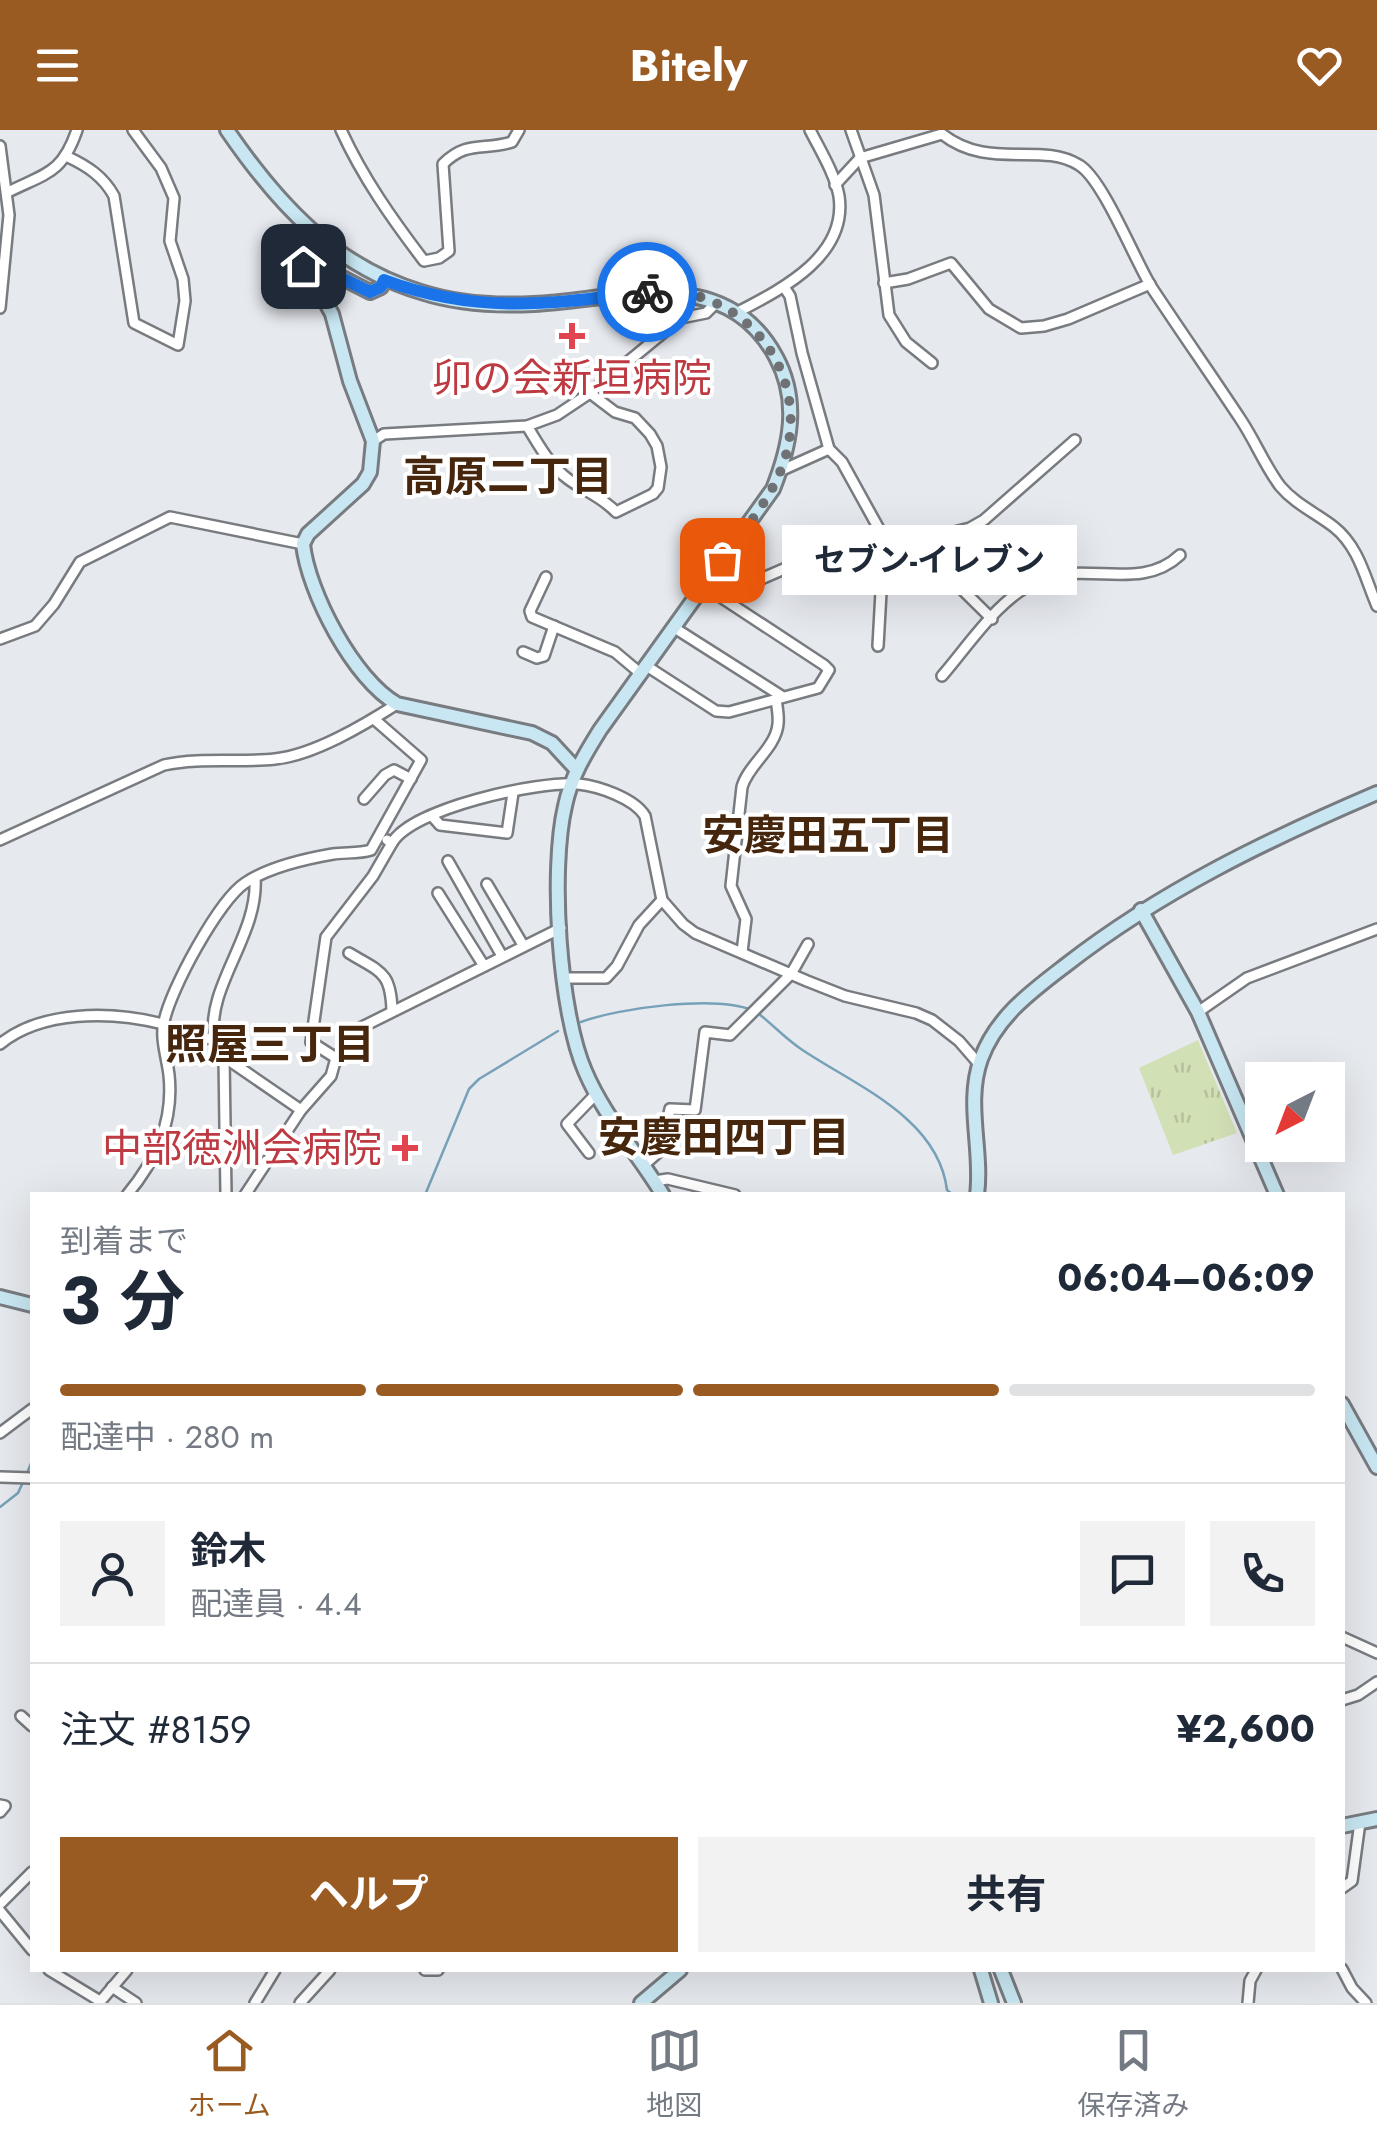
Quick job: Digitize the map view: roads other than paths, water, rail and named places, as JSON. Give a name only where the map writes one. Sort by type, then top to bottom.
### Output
[{"type":"main road","points":[[227,130],[300,222],[345,258],[384,280],[446,299],[484,304],[534,304],[654,291],[693,295],[736,313],[770,346],[788,388],[790,427],[780,470],[708,591],[673,627],[576,768],[560,829],[561,928],[568,1022],[596,1094],[661,1192]]},
{"type":"main road","points":[[384,280],[381,287],[370,292],[313,264],[297,272],[318,290],[332,314],[350,381],[373,441],[370,472],[363,484],[302,544],[309,577],[363,673],[385,697],[398,704],[532,733],[552,743],[576,768]]},
{"type":"main road","points":[[977,1192],[974,1107],[979,1064],[988,1042],[1012,1010],[1141,910],[1274,838],[1377,793]]},
{"type":"main road","points":[[1141,910],[1198,1012],[1276,1192]]},
{"type":"main road","points":[[0,1297],[30,1304]]},
{"type":"main road","points":[[1345,1409],[1377,1466]]},
{"type":"main road","points":[[1345,1825],[1377,1820]]},
{"type":"main road","points":[[641,2003],[678,1972]]},
{"type":"main road","points":[[982,1972],[991,2003]]},
{"type":"main road","points":[[1002,1972],[1014,2003]]},
{"type":"street","points":[[8,192],[56,168],[68,157],[76,130]]},
{"type":"street","points":[[68,157],[88,166],[114,196],[134,323],[178,345],[185,301],[170,240],[174,198],[161,168],[134,130]]},
{"type":"street","points":[[341,130],[390,218],[424,261],[440,258],[449,250],[444,164],[457,150],[473,146],[494,148],[512,142],[519,130]]},
{"type":"street","points":[[736,313],[784,288],[820,258],[832,237],[839,214],[835,185],[810,130]]},
{"type":"street","points":[[852,130],[874,195],[889,315],[895,329],[932,362]]},
{"type":"street","points":[[835,185],[860,158],[941,132],[958,147],[1003,156],[1054,156],[1081,165],[1109,205],[1150,284],[1280,486],[1336,529],[1358,556],[1376,602]]},
{"type":"street","points":[[0,146],[9,215],[0,308]]},
{"type":"street","points":[[884,283],[908,279],[951,262],[989,309],[1021,328],[1068,318],[1150,284]]},
{"type":"street","points":[[784,288],[790,296],[829,449],[842,462],[884,538],[878,646]]},
{"type":"street","points":[[373,441],[384,434],[527,426],[557,415],[590,393],[680,318],[706,313],[716,303]]},
{"type":"street","points":[[527,426],[554,467],[616,512],[653,494],[658,488],[660,467],[657,446],[650,434],[635,418],[615,412],[590,393]]},
{"type":"street","points":[[708,591],[724,595],[853,540],[911,539],[956,532],[984,520],[1075,440]]},
{"type":"street","points":[[780,470],[829,449]]},
{"type":"street","points":[[0,639],[35,626],[80,562],[170,517],[302,544]]},
{"type":"street","points":[[911,539],[992,619]]},
{"type":"street","points":[[942,676],[1013,596],[1043,578],[1088,573],[1151,574],[1168,567],[1180,556]]},
{"type":"street","points":[[546,577],[530,611],[532,617],[615,652],[716,711],[730,712],[818,688],[830,670],[708,591]]},
{"type":"street","points":[[523,652],[537,658],[544,656],[554,626]]},
{"type":"street","points":[[673,627],[779,698]]},
{"type":"street","points":[[742,952],[746,919],[732,886],[742,787],[746,774],[778,728],[779,698]]},
{"type":"street","points":[[0,840],[164,765],[184,760],[294,757],[398,704]]},
{"type":"street","points":[[129,1192],[155,1158],[168,1114],[170,1078],[164,1029],[188,964],[218,915],[233,894],[274,869],[334,854],[366,852],[381,836],[421,760],[374,719]]},
{"type":"street","points":[[364,798],[384,775],[394,770],[411,779]]},
{"type":"street","points":[[336,1058],[311,1042],[321,951],[334,923],[373,876],[398,831],[464,800],[581,784],[640,807],[652,838],[662,900],[696,932],[845,996],[916,1012],[959,1041],[979,1064]]},
{"type":"street","points":[[432,816],[440,825],[507,833],[513,792]]},
{"type":"street","points":[[381,836],[392,842]]},
{"type":"street","points":[[448,862],[502,956]]},
{"type":"street","points":[[226,1192],[224,1058],[214,1038],[215,1011],[251,917],[256,878]]},
{"type":"street","points":[[487,884],[523,946]]},
{"type":"street","points":[[438,893],[484,966]]},
{"type":"street","points":[[564,978],[606,978],[639,925],[662,900]]},
{"type":"street","points":[[247,1192],[300,1110],[330,1076],[336,1058],[358,1028],[561,928]]},
{"type":"street","points":[[1198,1012],[1247,978],[1377,929]]},
{"type":"street","points":[[644,1166],[661,1150],[670,1109],[695,1110],[704,1032],[730,1035],[791,974],[808,944]]},
{"type":"street","points":[[349,952],[382,973],[391,985],[392,1011]]},
{"type":"street","points":[[0,1044],[18,1030],[47,1021],[98,1017],[140,1018],[164,1029],[214,1038]]},
{"type":"street","points":[[224,1058],[300,1110]]},
{"type":"street","points":[[589,1153],[567,1124],[596,1094]]},
{"type":"street","points":[[654,1181],[668,1178],[724,1192]]},
{"type":"street","points":[[0,1433],[30,1410]]},
{"type":"street","points":[[0,1478],[30,1478]]},
{"type":"street","points":[[1345,1639],[1377,1653]]},
{"type":"street","points":[[1345,1699],[1377,1682]]},
{"type":"street","points":[[22,1716],[30,1724]]},
{"type":"street","points":[[1345,1886],[1352,1881],[1360,1822]]},
{"type":"street","points":[[30,1874],[0,1907],[30,1947]]},
{"type":"street","points":[[52,1972],[99,2002],[125,1972]]},
{"type":"street","points":[[255,2003],[274,1972]]},
{"type":"street","points":[[300,2003],[328,1972]]},
{"type":"street","points":[[1248,2003],[1255,1972]]},
{"type":"street","points":[[1344,1972],[1366,2003]]},
{"type":"street","points":[[112,1987],[136,2003]]},
{"type":"waterway","points":[[581,1022],[666,1005],[715,1004],[752,1010]]},
{"type":"waterway","points":[[759,1014],[795,1045],[868,1090],[911,1123],[928,1142],[949,1192]]},
{"type":"waterway","points":[[426,1192],[469,1089],[558,1031]]},
{"type":"waterway","points":[[27,1473],[30,1466]]},
{"type":"waterway","points":[[0,1507],[18,1493],[24,1480]]},
{"type":"place","name":"卯の会新垣病院","points":[[572,336]]},
{"type":"place","name":"セブン-イレブン","points":[[722,560]]},
{"type":"place","name":"中部徳洲会病院","points":[[405,1148]]},
{"type":"district","name":"高原二丁目","points":[[508,476]]},
{"type":"district","name":"安慶田五丁目","points":[[828,835]]},
{"type":"district","name":"照屋三丁目","points":[[270,1044]]},
{"type":"district","name":"安慶田四丁目","points":[[724,1137]]}]
